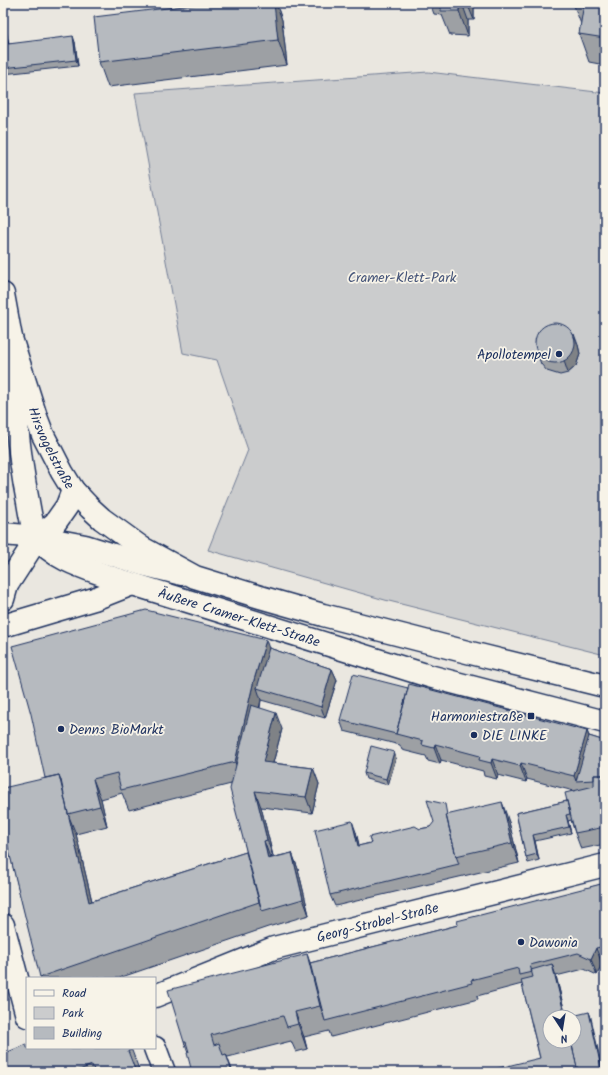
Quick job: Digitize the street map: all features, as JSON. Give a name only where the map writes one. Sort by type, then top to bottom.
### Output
[{"type":"main road","name":"Hirsvogelstraße","points":[[3,294],[11,338],[15,401],[25,488],[33,526],[38,538],[55,523],[62,514],[67,506],[73,490],[43,435],[11,338]]},
{"type":"main road","name":"Äußere Cramer-Klett-Straße","points":[[73,490],[102,519],[142,548],[195,576]]},
{"type":"main road","points":[[3,534],[38,538],[8,585],[3,599]]},
{"type":"main road","name":"Äußere Cramer-Klett-Straße","points":[[38,538],[85,546],[142,564],[195,576],[323,615],[605,686]]},
{"type":"main road","name":"Äußere Cramer-Klett-Straße","points":[[38,538],[47,547],[70,562],[95,572],[429,676],[605,722]]},
{"type":"main road","points":[[3,626],[94,599],[132,584]]},
{"type":"main road","name":"Georg-Strobel-Straße","points":[[156,996],[274,948],[605,865]]},
{"type":"main road","points":[[3,925],[26,1012]]},
{"type":"main road","points":[[155,1049],[164,1072]]},
{"type":"green space","name":"Cramer-Klett-Park","points":[[428,72],[605,93],[605,655],[385,600],[208,550],[248,450],[217,360],[183,353],[135,93]]},
{"type":"building","points":[[208,3],[274,3],[278,40],[99,62],[94,17]]},
{"type":"building","points":[[441,3],[459,3],[459,11],[441,11]]},
{"type":"building","points":[[584,3],[605,3],[605,38],[579,34]]},
{"type":"building","points":[[3,21],[8,44],[73,36],[76,60],[3,68]]},
{"type":"building","name":"Apollotempel","points":[[559,323],[566,326],[572,332],[575,343],[574,351],[566,360],[559,363],[551,363],[544,360],[536,351],[535,339],[538,332],[547,324]]},
{"type":"building","points":[[146,610],[266,640],[254,680],[235,762],[121,790],[117,773],[93,779],[100,806],[68,814],[59,775],[45,778],[31,714],[12,646]]},
{"type":"building","points":[[269,648],[332,669],[321,707],[257,688]]},
{"type":"building","points":[[353,674],[408,688],[396,734],[340,720]]},
{"type":"building","points":[[409,684],[587,731],[574,776],[521,763],[520,766],[492,759],[491,763],[479,760],[480,756],[435,744],[434,748],[422,745],[423,741],[396,734]]},
{"type":"building","points":[[251,705],[276,713],[263,762],[313,768],[306,797],[255,791],[267,840],[264,841],[268,859],[292,853],[303,899],[262,911],[230,789]]},
{"type":"building","points":[[589,736],[605,741],[605,775],[594,775],[594,780],[576,781]]},
{"type":"building","points":[[371,746],[394,752],[386,779],[364,773]]},
{"type":"building","points":[[59,775],[89,902],[246,852],[259,902],[40,977],[3,827],[3,788]]},
{"type":"building","points":[[594,775],[605,775],[605,827],[575,833],[565,793],[594,786]]},
{"type":"building","points":[[427,800],[445,804],[446,815],[459,864],[330,895],[315,830],[352,821],[358,846],[371,843],[369,837],[415,826],[420,829],[430,827],[434,822]]},
{"type":"building","points":[[567,801],[570,814],[566,815],[569,827],[533,835],[537,854],[526,857],[516,813]]},
{"type":"building","points":[[502,802],[512,843],[456,856],[446,815]]},
{"type":"building","points":[[605,883],[605,932],[603,933],[605,946],[596,948],[591,959],[578,953],[530,965],[532,972],[519,975],[518,968],[471,980],[472,983],[325,1021],[310,963],[458,925],[457,921]]},
{"type":"building","points":[[307,954],[320,1006],[295,1012],[298,1024],[287,1027],[283,1016],[211,1035],[214,1045],[219,1043],[223,1055],[226,1054],[232,1072],[192,1072],[187,1053],[189,1052],[186,1042],[184,1042],[168,990]]},
{"type":"building","points":[[552,964],[563,1009],[542,1009],[542,1049],[573,1049],[578,1072],[496,1072],[495,1069],[540,1058],[521,980],[533,977],[531,970]]},
{"type":"building","points":[[589,1012],[602,1072],[578,1072],[573,1049],[582,1049],[582,1014]]},
{"type":"building","points":[[26,1044],[26,1049],[132,1049],[128,1051],[136,1072],[95,1072],[92,1065],[74,1072],[3,1072],[3,1054]]},
{"type":"place","name":"Apollotempel","points":[[559,354]]},
{"type":"place","name":"Harmoniestraße","points":[[531,716]]},
{"type":"place","name":"Denns BioMarkt","points":[[61,729]]},
{"type":"place","name":"DIE LINKE","points":[[474,735]]},
{"type":"place","name":"Dawonia","points":[[521,942]]}]
